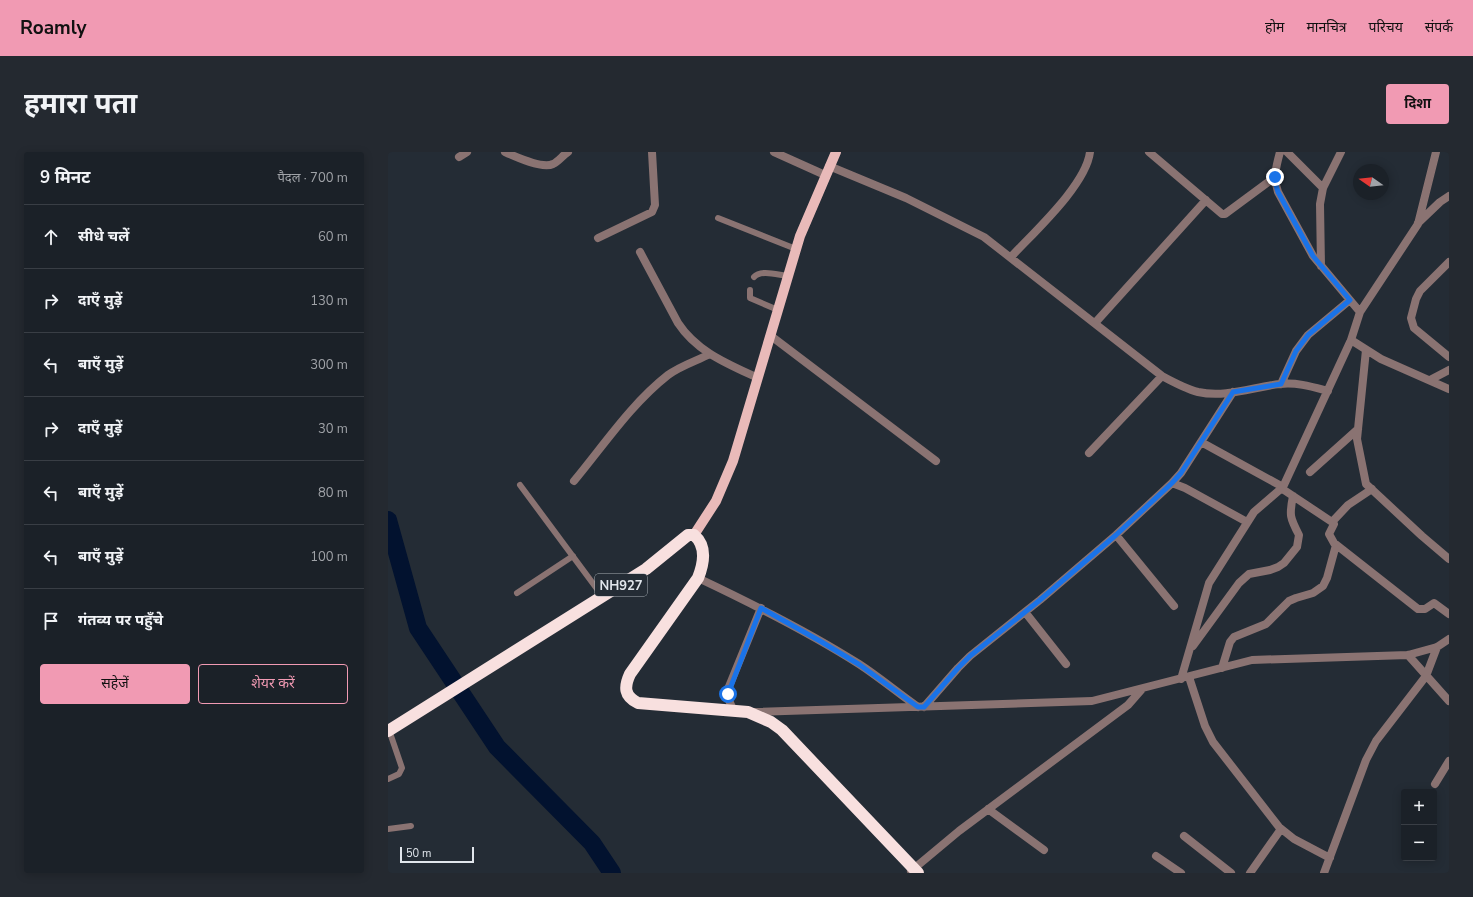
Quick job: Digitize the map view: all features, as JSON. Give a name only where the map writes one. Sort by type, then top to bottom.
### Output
[{"type":"highway","name":"NH927","points":[[388,730],[603,597],[646,569],[688,535],[694,535]]},
{"type":"highway","points":[[694,535],[700,542],[704,555],[698,578],[630,674],[626,689],[628,695],[638,703],[748,712],[771,722],[782,730],[914,871]]},
{"type":"main road","points":[[694,535],[716,501],[733,461],[800,236],[836,152]]},
{"type":"street","points":[[459,157],[467,152]]},
{"type":"street","points":[[505,152],[546,165],[555,163],[568,152]]},
{"type":"street","points":[[598,238],[652,212],[655,205],[652,152]]},
{"type":"street","points":[[774,152],[906,198],[953,220],[984,237],[1162,376],[1197,392],[1209,394],[1233,392],[1281,384],[1301,385],[1328,391]]},
{"type":"street","points":[[1011,257],[1072,189],[1086,168],[1090,152]]},
{"type":"street","points":[[1149,152],[1222,214],[1225,214],[1275,177]]},
{"type":"street","points":[[1280,152],[1275,177],[1278,192],[1313,256],[1360,312]]},
{"type":"street","points":[[1287,152],[1323,188]]},
{"type":"street","points":[[1321,266],[1320,204],[1323,188],[1341,152]]},
{"type":"street","points":[[1418,224],[1436,152]]},
{"type":"street","points":[[1330,858],[1294,839],[1281,829],[1208,734],[1185,678],[1189,652],[1209,583],[1254,512],[1282,487],[1351,340],[1360,312],[1418,224],[1440,202],[1449,196]]},
{"type":"street","points":[[1095,323],[1206,200]]},
{"type":"street","points":[[640,252],[678,323],[698,345],[710,354],[758,378]]},
{"type":"street","points":[[1449,262],[1420,291],[1416,299],[1411,318],[1414,328],[1449,357]]},
{"type":"street","points":[[1281,384],[1296,351],[1308,335],[1350,300]]},
{"type":"street","points":[[771,336],[936,461]]},
{"type":"street","points":[[1351,340],[1380,360],[1449,389]]},
{"type":"street","points":[[1366,350],[1357,438],[1366,484],[1449,559]]},
{"type":"street","points":[[574,482],[636,404],[675,370],[710,354]]},
{"type":"street","points":[[1430,380],[1449,370]]},
{"type":"street","points":[[1090,453],[1162,376]]},
{"type":"street","points":[[921,707],[962,664],[1116,535],[1172,483],[1181,473],[1233,392]]},
{"type":"street","points":[[1310,472],[1358,429]]},
{"type":"street","points":[[1201,442],[1282,487],[1332,522],[1334,524],[1329,534],[1336,545],[1418,609],[1425,609],[1434,603],[1449,614]]},
{"type":"street","points":[[1172,483],[1185,488],[1247,522]]},
{"type":"street","points":[[1332,522],[1348,505],[1372,489]]},
{"type":"street","points":[[1189,652],[1239,583],[1249,574],[1278,567],[1284,563],[1297,547],[1299,536],[1291,520],[1290,511],[1293,496]]},
{"type":"street","points":[[1116,535],[1174,606]]},
{"type":"street","points":[[1222,668],[1230,642],[1234,637],[1266,624],[1289,601],[1313,593],[1323,586],[1327,578],[1336,545]]},
{"type":"street","points":[[698,578],[761,608],[820,641],[860,665],[921,707]]},
{"type":"street","points":[[734,711],[729,700],[728,689],[761,608]]},
{"type":"street","points":[[1025,612],[1066,664]]},
{"type":"street","points":[[748,712],[1092,702],[1252,660],[1408,655],[1437,647],[1449,639]]},
{"type":"street","points":[[1327,872],[1330,858],[1366,760],[1376,741],[1426,676],[1437,647]]},
{"type":"street","points":[[1408,655],[1449,701]]},
{"type":"street","points":[[914,871],[958,831],[1118,712],[1134,699],[1142,689]]},
{"type":"street","points":[[1435,784],[1449,761]]},
{"type":"street","points":[[988,809],[1044,850]]},
{"type":"street","points":[[1250,873],[1281,829]]},
{"type":"street","points":[[1184,836],[1230,873]]},
{"type":"street","points":[[1156,856],[1181,873]]},
{"type":"lane","points":[[718,218],[796,249]]},
{"type":"lane","points":[[754,277],[756,274],[761,272],[788,276]]},
{"type":"lane","points":[[750,290],[750,298],[778,310]]},
{"type":"lane","points":[[520,486],[603,597]]},
{"type":"lane","points":[[517,593],[573,556]]},
{"type":"lane","points":[[388,730],[402,768],[399,774],[388,779]]},
{"type":"lane","points":[[388,829],[411,826]]},
{"type":"waterway","points":[[388,520],[418,628],[497,747],[592,843],[612,873]]},
{"type":"route","points":[[728,694],[728,689],[761,608],[860,665],[918,707],[924,707],[970,656],[1040,600],[1116,535],[1172,483],[1181,473],[1233,392],[1281,384],[1302,341],[1350,300],[1313,256],[1278,192],[1275,177]]}]
